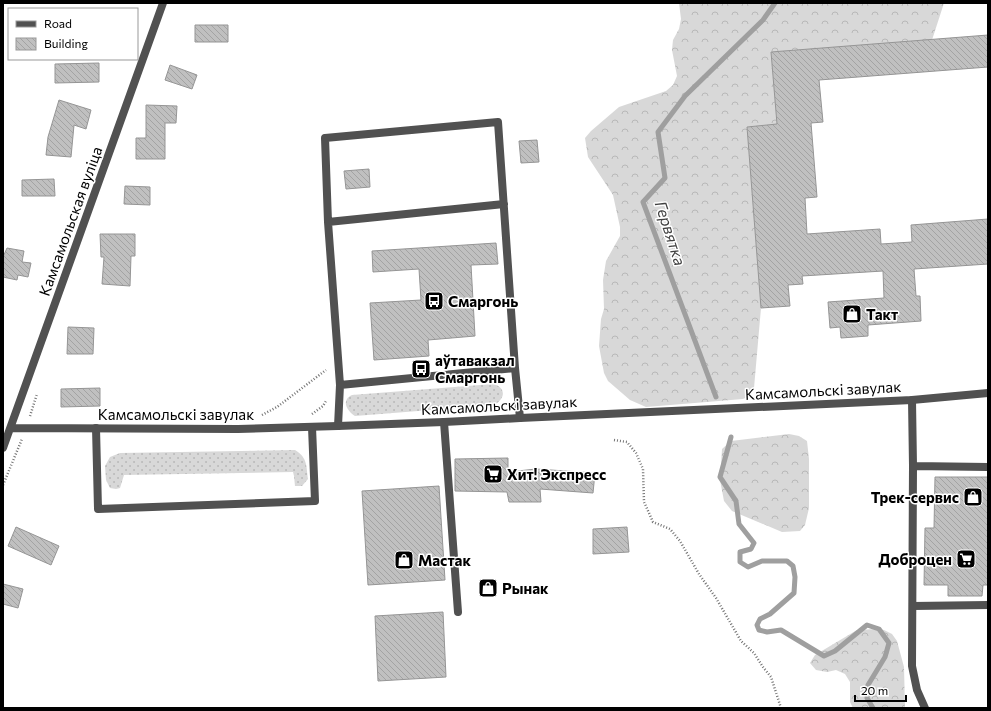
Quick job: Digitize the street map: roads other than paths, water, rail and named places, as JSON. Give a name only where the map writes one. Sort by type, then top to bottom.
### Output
[{"type":"street","name":"Камсамольская вуліца","points":[[3,448],[163,3]]},
{"type":"street","points":[[338,426],[340,385],[328,222],[325,138],[498,122],[515,368],[520,418]]},
{"type":"street","points":[[328,222],[504,204]]},
{"type":"street","points":[[340,385],[515,368]]},
{"type":"street","name":"Камсамольскі завулак","points":[[11,428],[238,429],[312,427],[912,400],[988,393]]},
{"type":"street","points":[[912,400],[912,666],[918,690],[926,708]]},
{"type":"street","points":[[444,422],[458,612]]},
{"type":"street","points":[[96,428],[98,509],[315,502],[312,427]]},
{"type":"street","points":[[913,466],[988,467]]},
{"type":"street","points":[[913,606],[988,605]]},
{"type":"waterway","name":"Гервятка","points":[[716,397],[643,202],[665,178],[658,132],[685,96],[763,20],[775,3]]},
{"type":"waterway","name":"Гервятка","points":[[731,437],[720,477],[736,501],[739,524],[754,543],[751,549],[740,552],[740,562],[748,567],[762,561],[787,561],[793,566],[795,577],[794,593],[770,614],[760,619],[757,625],[759,630],[767,632],[781,630],[824,656],[835,651],[867,625],[879,629],[889,643],[885,657],[868,685],[867,698],[873,708]]},
{"type":"place","name":"Смаргонь","points":[[434,301]]},
{"type":"place","name":"Такт","points":[[852,314]]},
{"type":"place","name":"аўтавакзал Смаргонь","points":[[421,369]]},
{"type":"place","name":"Хит! Экспресс","points":[[493,474]]},
{"type":"place","name":"Трек-сервис","points":[[973,497]]},
{"type":"place","name":"Доброцен","points":[[966,559]]},
{"type":"place","name":"Мастак","points":[[404,560]]},
{"type":"place","name":"Рынак","points":[[488,588]]}]
